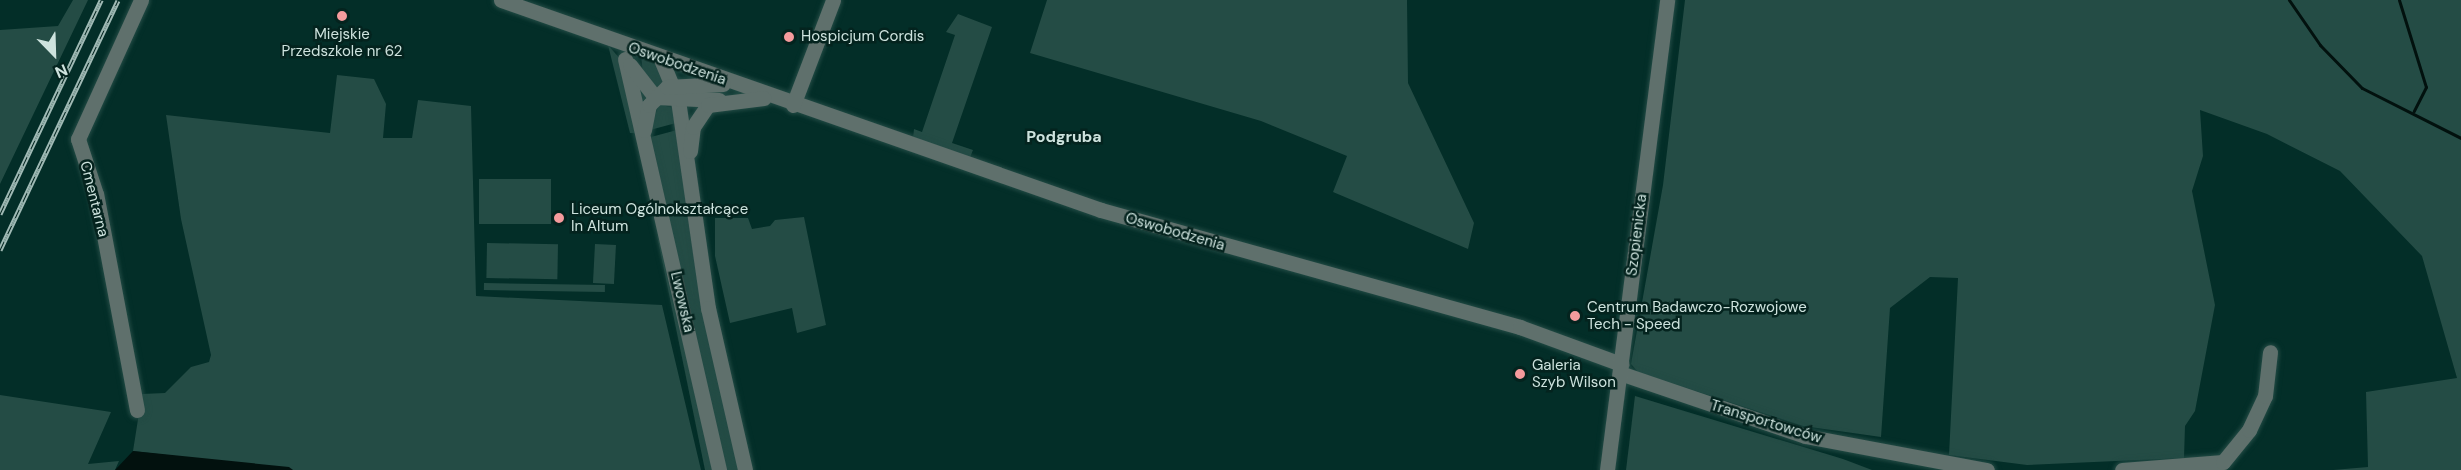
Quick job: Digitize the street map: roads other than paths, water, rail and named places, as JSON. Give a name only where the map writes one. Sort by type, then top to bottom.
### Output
[{"type":"street","name":"Cmentarna","points":[[137,410],[96,194],[78,139],[141,0]]},
{"type":"street","name":"Oswobodzenia","points":[[501,0],[793,105],[1186,237],[1520,327],[1620,368]]},
{"type":"street","points":[[793,105],[833,0]]},
{"type":"street","name":"Szopienicka","points":[[1607,470],[1667,0]]},
{"type":"street","name":"Oswobodzenia","points":[[619,43],[626,59],[655,96],[678,100],[721,100]]},
{"type":"street","name":"Lwowska","points":[[660,57],[674,84],[678,100],[708,308],[744,470]]},
{"type":"street","name":"Lwowska","points":[[626,59],[719,470]]},
{"type":"street","name":"Oswobodzenia","points":[[674,84],[735,84]]},
{"type":"street","points":[[655,96],[674,84]]},
{"type":"street","name":"Lwowska","points":[[644,133],[655,96]]},
{"type":"street","points":[[721,100],[775,98]]},
{"type":"street","name":"Lwowska","points":[[690,178],[693,127],[708,105],[721,100]]},
{"type":"street","points":[[2122,470],[2223,462],[2250,430],[2265,396],[2270,352]]},
{"type":"street","name":"Transportowców","points":[[1620,368],[1805,436],[1987,470]]},
{"type":"waterway","points":[[2289,0],[2320,45],[2362,88],[2461,138]]},
{"type":"waterway","points":[[2399,0],[2426,87],[2414,111]]},
{"type":"railway","points":[[0,214],[101,0]]},
{"type":"railway","points":[[0,250],[118,0]]},
{"type":"place","name":"Miejskie Przedszkole nr 62","points":[[342,16]]},
{"type":"place","name":"Hospicjum Cordis","points":[[789,37]]},
{"type":"place","name":"Liceum Ogólnokształcące In Altum","points":[[559,218]]},
{"type":"place","name":"Centrum Badawczo-Rozwojowe Tech - Speed","points":[[1575,316]]},
{"type":"place","name":"Galeria Szyb Wilson","points":[[1520,374]]},
{"type":"district","name":"Podgruba","points":[[1064,137]]}]
